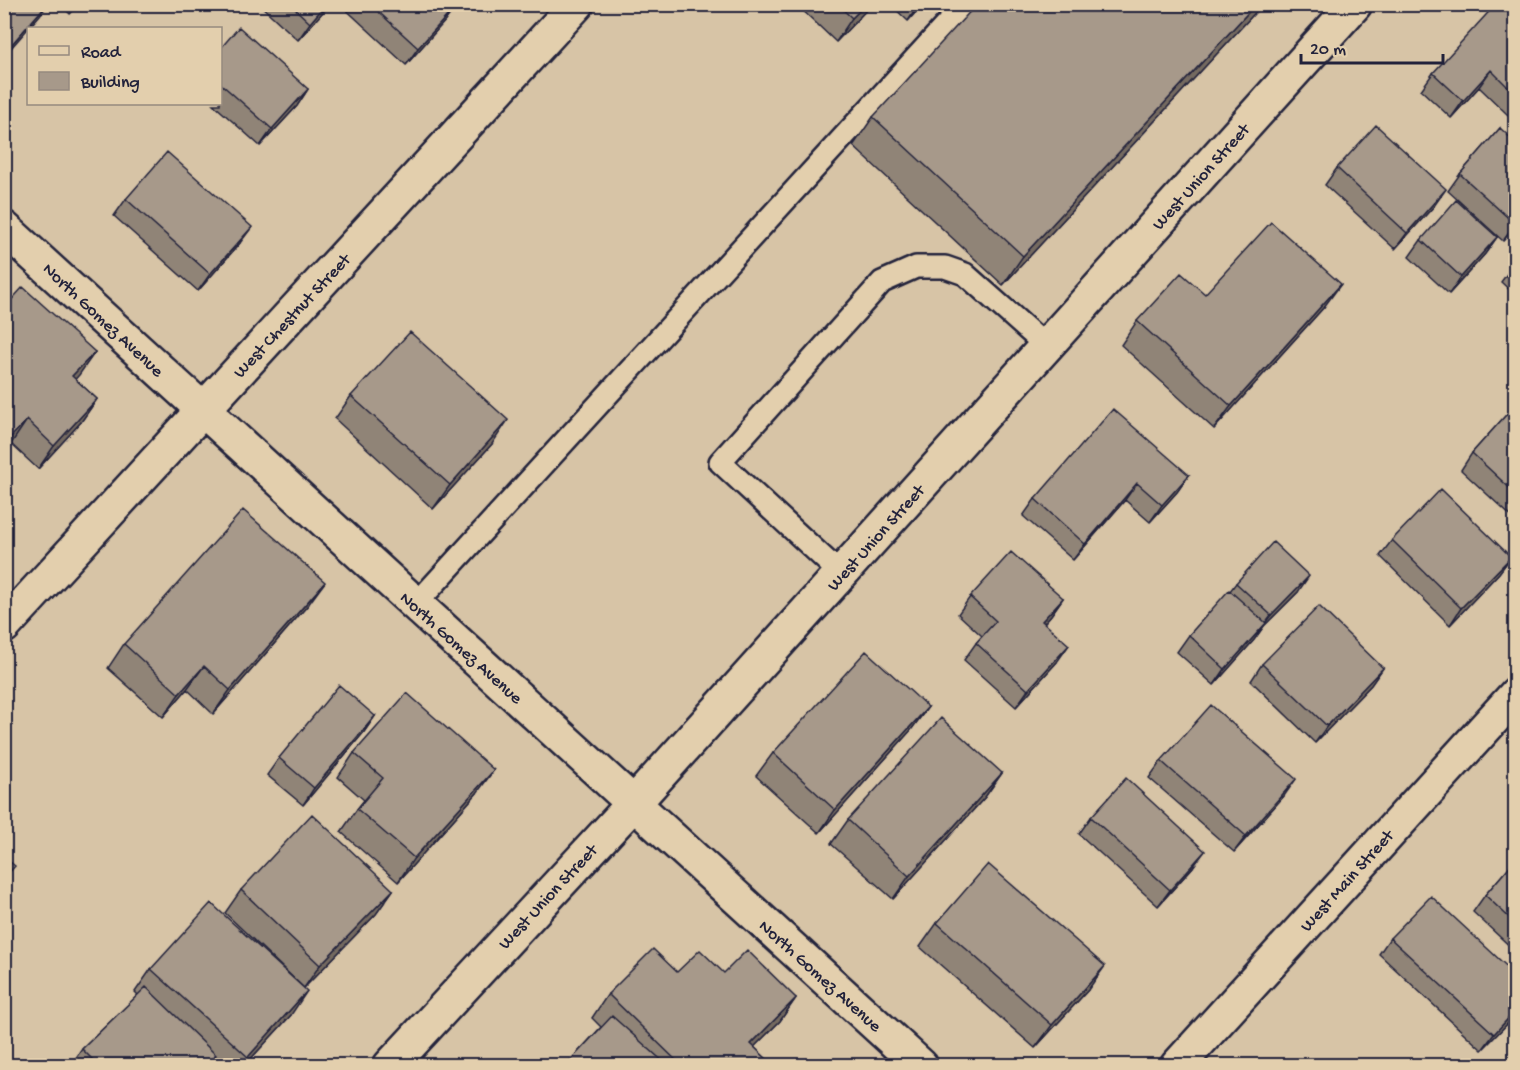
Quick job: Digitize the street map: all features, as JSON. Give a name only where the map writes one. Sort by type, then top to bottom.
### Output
[{"type":"street","name":"West Chestnut Street","points":[[4,626],[577,4]]},
{"type":"street","name":"West Union Street","points":[[390,1065],[634,803],[1355,4]]},
{"type":"street","name":"North Gomez Avenue","points":[[4,228],[921,1065]]},
{"type":"street","name":"West Main Street","points":[[1177,1065],[1515,694]]},
{"type":"lane","points":[[416,604],[965,4]]},
{"type":"lane","points":[[841,574],[720,462],[882,282],[916,267],[945,267],[965,274],[1046,346]]},
{"type":"building","points":[[4,4],[47,4],[4,53]]},
{"type":"building","points":[[290,4],[326,4],[310,23]]},
{"type":"building","points":[[370,4],[457,4],[457,5],[418,48]]},
{"type":"building","points":[[837,4],[866,4],[852,18]]},
{"type":"building","points":[[977,4],[1256,4],[1023,256],[873,117]]},
{"type":"building","points":[[1496,4],[1515,4],[1515,94],[1491,70],[1463,101],[1433,73]]},
{"type":"building","points":[[239,27],[308,89],[272,129],[222,85],[222,47]]},
{"type":"building","points":[[1376,125],[1446,189],[1407,233],[1337,168]]},
{"type":"building","points":[[1500,128],[1515,142],[1515,224],[1460,174]]},
{"type":"building","points":[[167,152],[252,227],[210,274],[126,199]]},
{"type":"building","points":[[1456,200],[1497,237],[1461,277],[1421,240]]},
{"type":"building","points":[[1271,222],[1341,284],[1231,406],[1137,321],[1181,273],[1205,294]]},
{"type":"building","points":[[23,287],[95,352],[72,376],[97,399],[54,446],[27,420],[4,444],[4,308]]},
{"type":"building","points":[[410,332],[508,420],[450,485],[351,396]]},
{"type":"building","points":[[1515,405],[1515,493],[1472,453]]},
{"type":"building","points":[[1113,409],[1189,475],[1162,505],[1137,483],[1085,544],[1035,499]]},
{"type":"building","points":[[1441,489],[1511,557],[1461,608],[1392,540]]},
{"type":"building","points":[[243,510],[325,582],[230,690],[204,666],[179,694],[124,644]]},
{"type":"building","points":[[1273,542],[1309,576],[1271,615],[1236,583]]},
{"type":"building","points":[[1011,552],[1063,598],[1042,621],[1069,645],[1028,690],[976,643],[996,621],[970,597]]},
{"type":"building","points":[[1229,590],[1266,623],[1225,669],[1189,635]]},
{"type":"building","points":[[1319,606],[1383,668],[1327,726],[1262,664]]},
{"type":"building","points":[[866,651],[928,707],[835,810],[773,753]]},
{"type":"building","points":[[339,685],[375,716],[314,788],[279,758]]},
{"type":"building","points":[[407,693],[494,770],[414,858],[357,809],[383,778],[354,753]]},
{"type":"building","points":[[1211,705],[1296,779],[1246,836],[1161,761]]},
{"type":"building","points":[[941,718],[1002,773],[909,876],[848,820]]},
{"type":"building","points":[[1126,778],[1205,851],[1170,890],[1091,817]]},
{"type":"building","points":[[312,814],[393,890],[320,965],[241,890]]},
{"type":"building","points":[[4,857],[15,866],[4,878]]},
{"type":"building","points":[[1515,860],[1515,923],[1485,895]]},
{"type":"building","points":[[988,864],[1105,966],[1052,1025],[937,923]]},
{"type":"building","points":[[1431,896],[1515,974],[1515,1011],[1494,1034],[1390,938]]},
{"type":"building","points":[[211,903],[307,991],[248,1057],[151,969]]},
{"type":"building","points":[[653,949],[677,972],[700,950],[724,973],[747,950],[796,998],[751,1044],[773,1065],[681,1065],[608,994]]},
{"type":"building","points":[[146,987],[216,1055],[205,1065],[98,1065],[82,1049]]},
{"type":"building","points":[[612,1016],[667,1065],[566,1065]]},
{"type":"building","points":[[1325,1060],[1331,1065],[1320,1065]]}]
